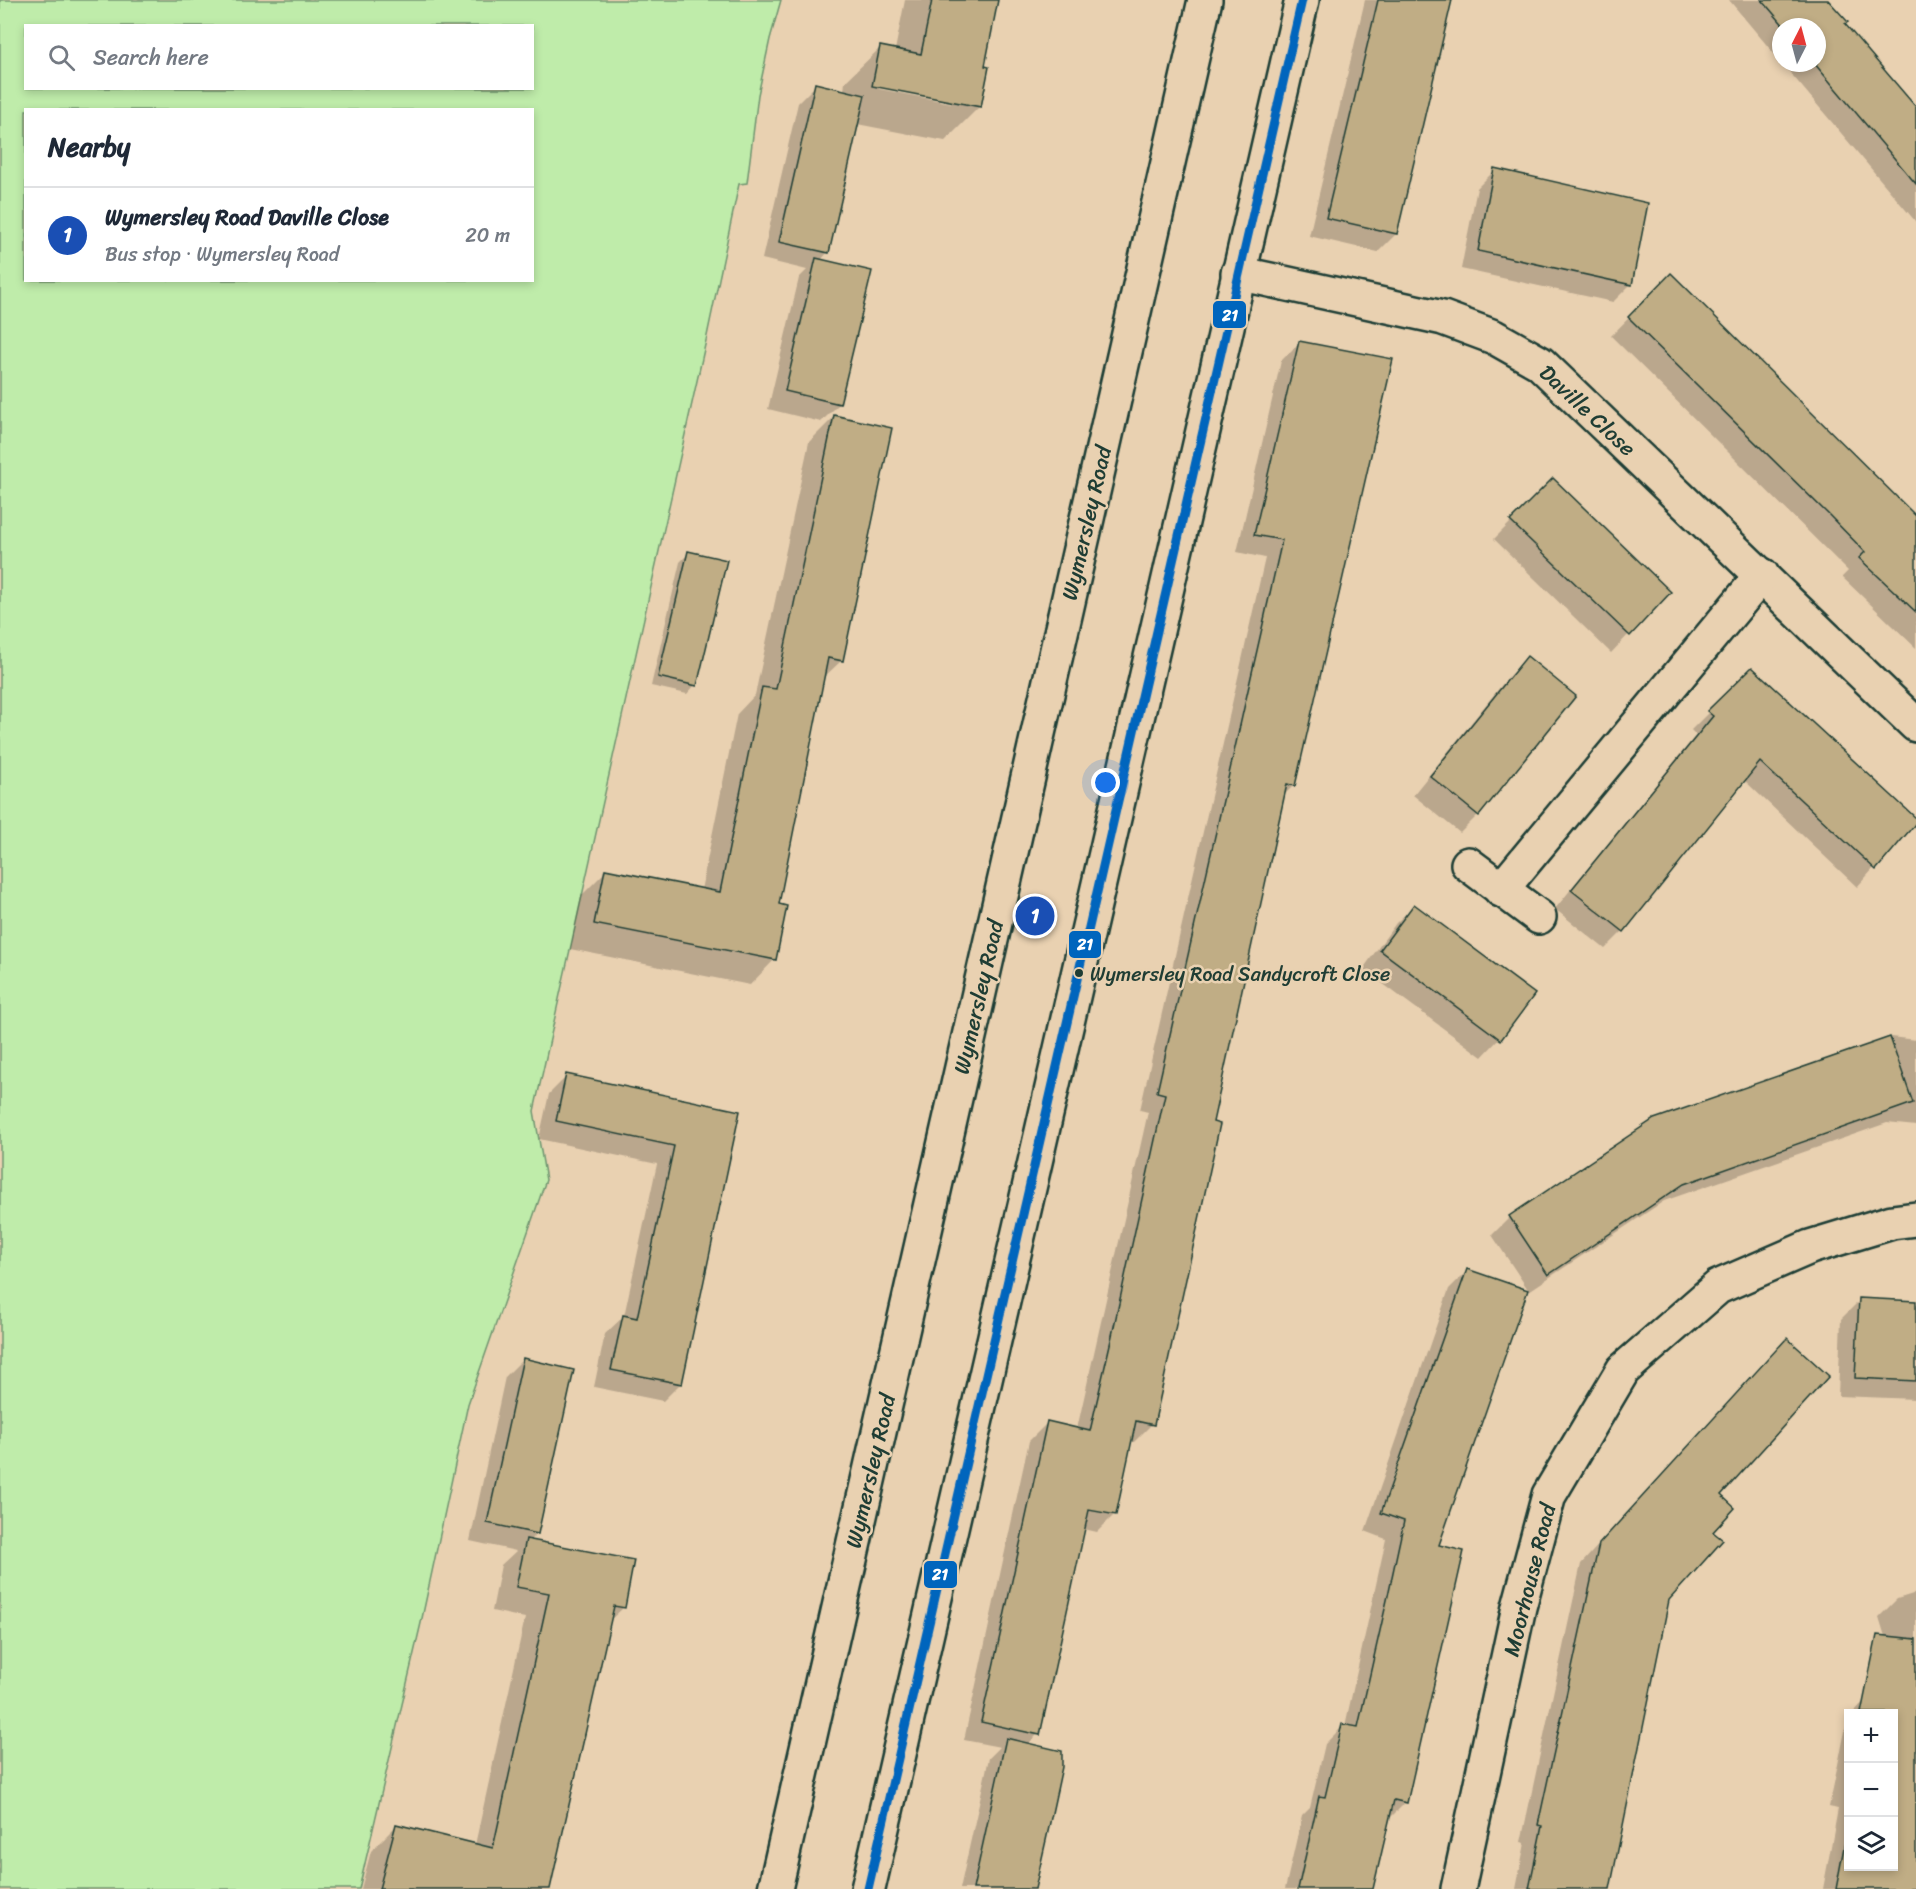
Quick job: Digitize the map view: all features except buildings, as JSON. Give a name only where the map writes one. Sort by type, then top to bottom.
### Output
[{"type":"street","name":"Wymersley Road","points":[[775,1889],[1205,0]]},
{"type":"street","points":[[868,1889],[1302,0]]},
{"type":"street","name":"Daville Close","points":[[1238,273],[1443,318],[1494,338],[1540,363],[1916,725]]},
{"type":"street","points":[[1501,890],[1762,575]]},
{"type":"street","points":[[1468,864],[1539,917]]},
{"type":"street","name":"Moorhouse Road","points":[[1458,1889],[1520,1607],[1549,1495],[1623,1370],[1718,1287],[1810,1247],[1892,1222],[1916,1220]]},
{"type":"green space","points":[[0,0],[781,0],[758,95],[747,183],[739,184],[534,1111],[546,1180],[468,1404],[421,1623],[359,1889],[0,1889]]},
{"type":"transit line","name":"21","points":[[868,1889],[1302,0]]},
{"type":"place","name":"Wymersley Road Daville Close","points":[[1035,916]]},
{"type":"place","name":"Wymersley Road Sandycroft Close","points":[[1079,973]]}]
